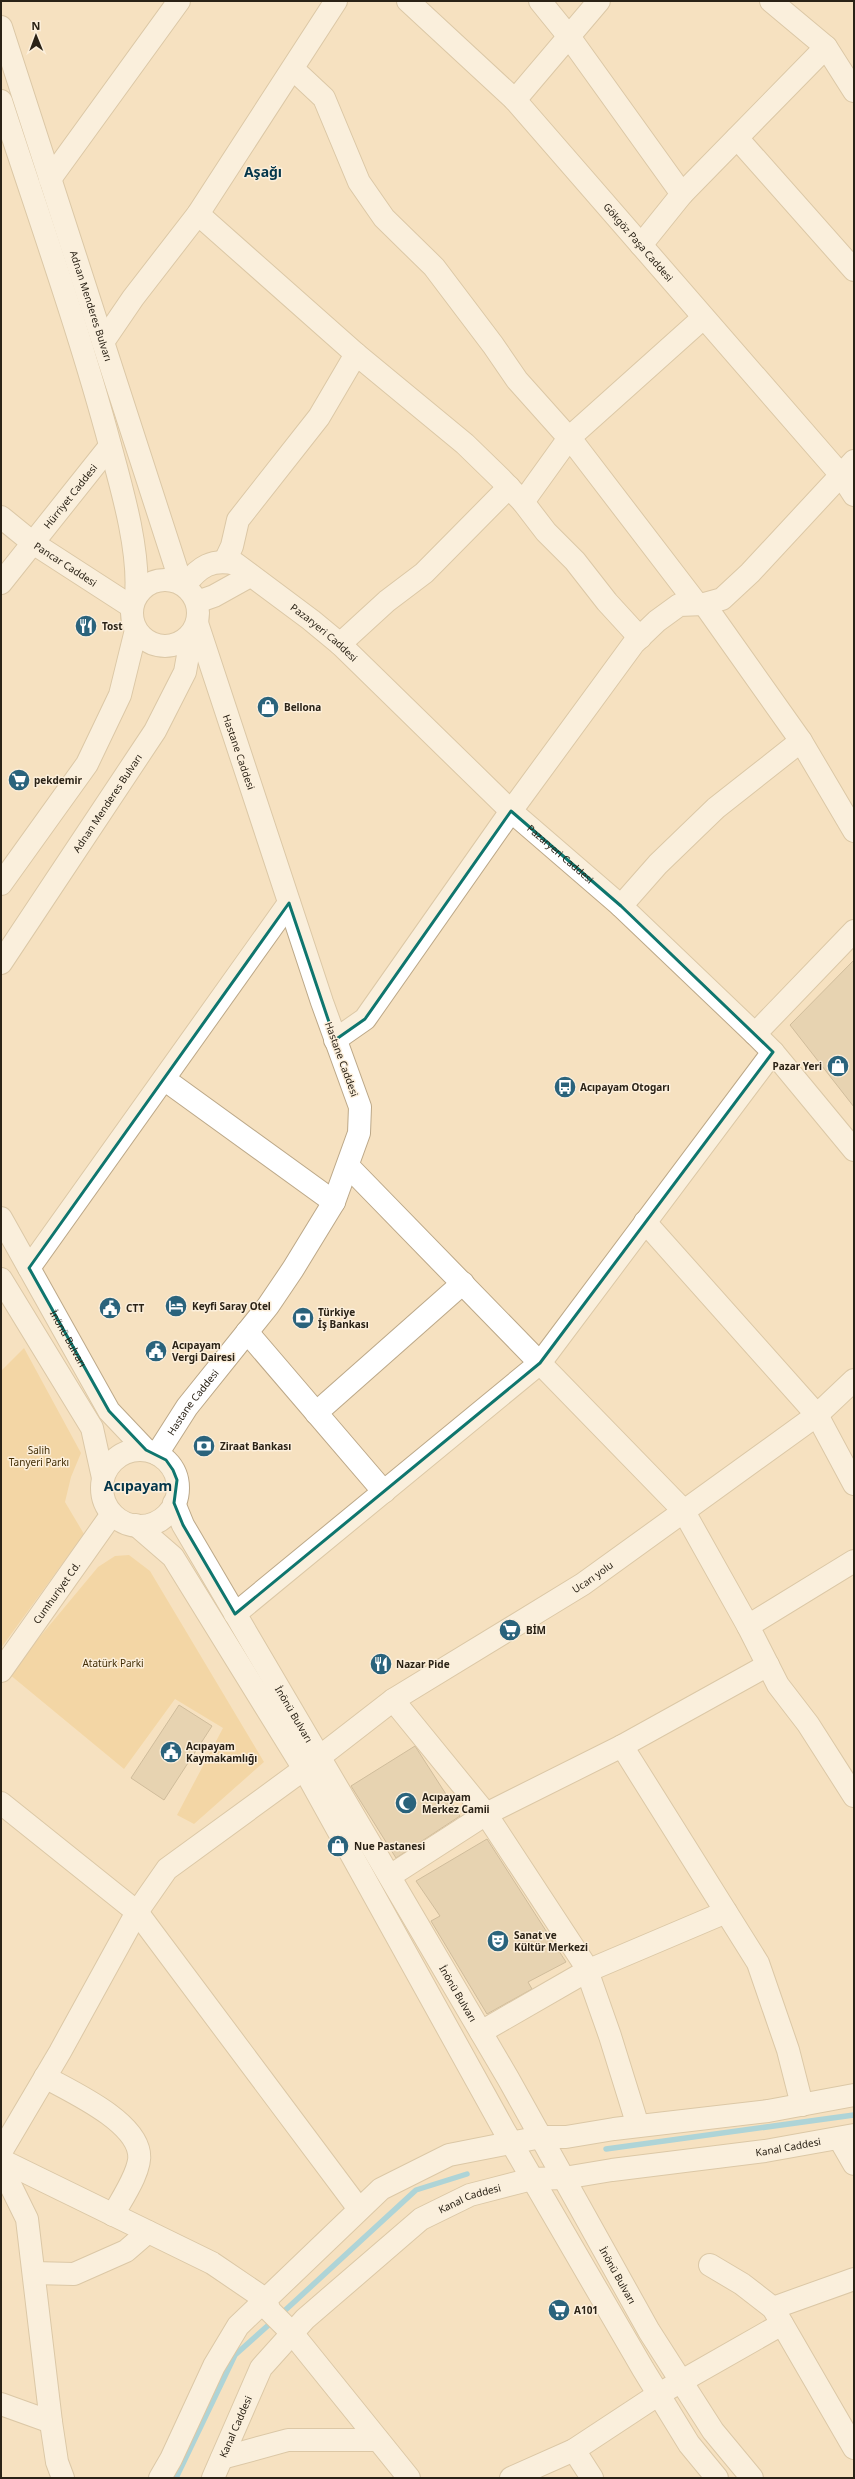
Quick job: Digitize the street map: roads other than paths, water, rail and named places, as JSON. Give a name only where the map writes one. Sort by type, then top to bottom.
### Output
[{"type":"street","points":[[50,179],[179,1]]},
{"type":"street","points":[[103,342],[132,298],[198,214],[336,1]]},
{"type":"street","name":"Gökgöz Paşa Caddesi","points":[[408,1],[515,100],[703,318],[847,468],[854,495]]},
{"type":"street","points":[[540,1],[570,38],[682,194]]},
{"type":"street","points":[[515,100],[570,38],[599,1]]},
{"type":"street","points":[[771,1],[826,47],[854,91]]},
{"type":"street","name":"Adnan Menderes Bulvarı","points":[[1,27],[190,605],[185,672],[155,731],[1,963]]},
{"type":"street","points":[[641,245],[682,194],[826,47]]},
{"type":"street","points":[[293,69],[324,98],[359,182],[384,218],[434,267],[493,345],[517,380],[569,438],[700,604],[801,742],[854,831]]},
{"type":"street","points":[[2,109],[97,397],[120,483],[138,575],[132,618],[136,630],[143,638],[153,644],[165,646],[175,645],[190,605],[198,570],[215,561],[225,561],[232,546],[238,520],[319,417],[356,354]]},
{"type":"street","points":[[737,138],[854,270]]},
{"type":"street","points":[[198,214],[356,354],[465,444],[516,494],[546,532],[575,561],[607,602],[640,638]]},
{"type":"street","points":[[340,644],[387,602],[424,573],[516,494],[569,438],[703,318]]},
{"type":"street","name":"Hürriyet Caddesi","points":[[1,583],[110,446]]},
{"type":"street","points":[[335,1040],[365,1019],[511,810],[640,638],[657,620],[679,605],[700,604],[722,599],[750,574],[847,468]]},
{"type":"street","name":"Pancar Caddesi","points":[[1,518],[33,543],[134,601]]},
{"type":"street","name":"Pazaryeri Caddesi","points":[[225,561],[236,564],[250,576],[311,620],[340,644],[511,810],[621,906],[773,1052],[854,1150]]},
{"type":"street","points":[[190,605],[214,596],[250,576]]},
{"type":"street","points":[[134,601],[143,587],[153,581],[165,579],[190,605]]},
{"type":"street","name":"Hastane Caddesi","points":[[151,1452],[247,1332],[293,1270],[334,1202],[359,1133],[360,1107],[335,1040],[190,605]]},
{"type":"street","points":[[1,884],[87,764],[120,694],[136,630]]},
{"type":"street","points":[[621,906],[658,864],[716,808],[801,742]]},
{"type":"street","points":[[29,1268],[289,903]]},
{"type":"street","points":[[755,1034],[854,931]]},
{"type":"street","points":[[236,1614],[540,1363],[773,1052]]},
{"type":"street","points":[[164,1079],[334,1202]]},
{"type":"street","points":[[348,1166],[683,1510],[748,1626],[778,1685],[808,1724],[853,1790]]},
{"type":"street","name":"İnönü Bulvarı","points":[[1,1218],[109,1411],[151,1452]]},
{"type":"street","points":[[645,1222],[817,1415],[854,1484]]},
{"type":"street","points":[[1,1279],[92,1428],[103,1478],[102,1491],[105,1504],[112,1514],[123,1522],[136,1525],[148,1525],[159,1520],[168,1513],[174,1503],[177,1492],[177,1480],[166,1460],[151,1452],[135,1450],[114,1459],[103,1478]]},
{"type":"street","points":[[316,1413],[463,1283]]},
{"type":"street","points":[[247,1332],[384,1492]]},
{"type":"street","name":"Ucarı yolu","points":[[1,2152],[45,2077],[137,1912],[167,1869],[393,1700],[583,1584],[683,1510],[817,1415],[854,1380]]},
{"type":"street","name":"İnönü Bulvarı","points":[[174,1503],[183,1525],[236,1614],[511,2143],[689,2444],[717,2478]]},
{"type":"street","name":"Cumhuriyet Cd.","points":[[2,1668],[112,1514]]},
{"type":"street","name":"İnönü Bulvarı","points":[[136,1525],[173,1557],[390,1876],[541,2137],[649,2331],[713,2431],[752,2478]]},
{"type":"street","points":[[748,1626],[854,1561]]},
{"type":"street","points":[[390,1876],[486,1814],[622,1746],[768,1665]]},
{"type":"street","points":[[393,1700],[486,1814],[587,1971],[610,2036],[638,2126]]},
{"type":"street","points":[[622,1746],[758,1963],[788,2050],[802,2105]]},
{"type":"street","points":[[1,1803],[137,1912],[359,2209]]},
{"type":"street","points":[[481,2032],[587,1971],[726,1912]]},
{"type":"street","points":[[45,2077],[109,2114],[131,2136],[139,2153],[137,2170],[113,2215]]},
{"type":"street","points":[[160,2478],[171,2459],[214,2366],[238,2326],[268,2305],[359,2209],[381,2189],[449,2155],[541,2137],[566,2138],[638,2126],[802,2105],[854,2095]]},
{"type":"street","points":[[847,2137],[854,2164]]},
{"type":"street","name":"Kanal Caddesi","points":[[213,2478],[261,2368],[305,2319],[421,2219],[470,2195],[532,2179],[564,2178],[612,2170],[765,2151],[847,2137]]},
{"type":"street","points":[[1,2160],[212,2263],[268,2305],[409,2478]]},
{"type":"street","points":[[1,2166],[27,2219],[51,2422],[57,2462],[63,2478]]},
{"type":"street","points":[[34,2273],[74,2274],[126,2251],[148,2232]]},
{"type":"street","points":[[710,2265],[742,2284],[778,2316],[854,2448]]},
{"type":"street","points":[[511,2478],[574,2450],[778,2316],[854,2279]]},
{"type":"street","points":[[1,2404],[51,2422]]},
{"type":"street","points":[[222,2458],[288,2440],[378,2440]]},
{"type":"street","points":[[574,2450],[592,2478]]},
{"type":"waterway","points":[[606,2149],[854,2115]]},
{"type":"waterway","points":[[280,2315],[416,2190],[467,2174]]},
{"type":"waterway","points":[[176,2478],[235,2355],[273,2321]]},
{"type":"place","name":"Tost","points":[[86,626]]},
{"type":"place","name":"Bellona","points":[[268,707]]},
{"type":"place","name":"pekdemir","points":[[19,780]]},
{"type":"place","name":"Pazar Yeri","points":[[838,1066]]},
{"type":"place","name":"Acıpayam Otogarı","points":[[565,1087]]},
{"type":"place","name":"Keyfi Saray Otel","points":[[176,1306]]},
{"type":"place","name":"CTT","points":[[110,1308]]},
{"type":"place","name":"Türkiye İş Bankası","points":[[303,1318]]},
{"type":"place","name":"Acıpayam Vergi Dairesi","points":[[156,1351]]},
{"type":"place","name":"Ziraat Bankası","points":[[204,1446]]},
{"type":"place","name":"BİM","points":[[510,1630]]},
{"type":"place","name":"Nazar Pide","points":[[381,1664]]},
{"type":"place","name":"Acıpayam Kaymakamlığı","points":[[171,1752]]},
{"type":"place","name":"Acıpayam Merkez Camii","points":[[406,1803]]},
{"type":"place","name":"Nue Pastanesi","points":[[338,1846]]},
{"type":"place","name":"Sanat ve Kültür Merkezi","points":[[498,1941]]},
{"type":"place","name":"A101","points":[[559,2310]]},
{"type":"district","name":"Aşağı","points":[[263,171]]},
{"type":"district","name":"Acıpayam","points":[[138,1485]]},
{"type":"park label","name":"Salih Tanyeri Parkı","points":[[39,1456]]},
{"type":"park label","name":"Atatürk Parki","points":[[113,1663]]}]
